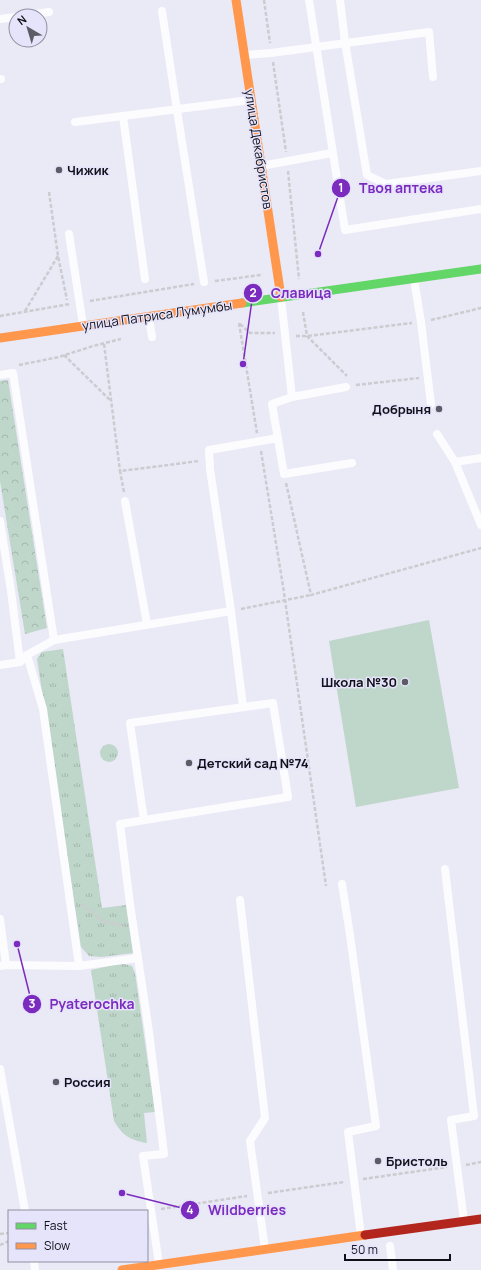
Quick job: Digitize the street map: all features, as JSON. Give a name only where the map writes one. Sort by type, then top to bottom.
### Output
[{"type":"street","name":"улица Декабристов","points":[[236,0],[281,297]]},
{"type":"street","name":"улица Патриса Лумумбы","points":[[0,338],[481,269]]},
{"type":"street","points":[[122,1270],[160,1267],[361,1240],[389,1232],[464,1225],[481,1219]]},
{"type":"street","points":[[389,1232],[390,1246]]},
{"type":"lane","points":[[309,0],[345,230],[481,209]]},
{"type":"lane","points":[[340,0],[345,42],[367,175],[386,184],[481,171]]},
{"type":"lane","points":[[162,11],[204,282]]},
{"type":"lane","points":[[244,55],[271,53],[429,32],[433,78]]},
{"type":"lane","points":[[75,122],[251,100]]},
{"type":"lane","points":[[123,116],[145,279]]},
{"type":"lane","points":[[261,166],[332,153]]},
{"type":"lane","points":[[69,234],[83,326]]},
{"type":"lane","points":[[414,278],[431,404]]},
{"type":"lane","points":[[281,297],[292,397]]},
{"type":"lane","points":[[149,316],[152,337]]},
{"type":"lane","points":[[0,375],[13,373],[54,640]]},
{"type":"lane","points":[[348,383],[292,397],[272,404],[284,474],[352,463]]},
{"type":"lane","points":[[437,434],[455,462],[481,525]]},
{"type":"lane","points":[[243,706],[209,450],[278,438]]},
{"type":"lane","points":[[455,462],[481,458]]},
{"type":"lane","points":[[125,501],[147,624]]},
{"type":"lane","points":[[0,521],[20,662]]},
{"type":"lane","points":[[0,665],[20,662],[27,655],[54,640],[231,611]]},
{"type":"lane","points":[[27,655],[43,709],[79,966]]},
{"type":"lane","points":[[144,820],[130,723],[273,703],[288,797],[120,824],[149,1032],[164,1154],[143,1156],[160,1267]]},
{"type":"lane","points":[[445,869],[474,1116],[451,1120],[464,1225]]},
{"type":"lane","points":[[342,884],[376,1126],[348,1132],[361,1240]]},
{"type":"lane","points":[[240,900],[265,1118],[250,1141],[266,1253]]},
{"type":"lane","points":[[0,919],[3,966],[79,966],[138,958]]},
{"type":"lane","points":[[0,1069],[25,1210]]},
{"type":"lane","points":[[390,1246],[393,1270]]},
{"type":"path","points":[[49,192],[58,256],[68,304]]},
{"type":"path","points":[[25,312],[58,256]]},
{"type":"path","points":[[0,316],[204,282],[278,274]]},
{"type":"path","points":[[232,323],[239,323],[250,333],[307,336],[421,322],[481,308]]},
{"type":"path","points":[[239,323],[284,600],[326,886]]},
{"type":"path","points":[[307,336],[348,383],[428,377]]},
{"type":"path","points":[[15,366],[124,339]]},
{"type":"path","points":[[104,344],[125,501]]},
{"type":"path","points":[[64,355],[111,400]]},
{"type":"path","points":[[120,471],[209,459]]},
{"type":"path","points":[[284,474],[311,595]]},
{"type":"path","points":[[231,611],[311,595],[481,548]]},
{"type":"path","points":[[69,894],[103,921],[134,928]]},
{"type":"path","points":[[152,1210],[481,1162]]},
{"type":"green space","points":[[8,380],[47,628],[25,634],[0,481],[0,381]]},
{"type":"green space","points":[[429,620],[459,788],[356,807],[329,641]]},
{"type":"green space","points":[[63,649],[102,908],[126,905],[133,953],[102,957],[89,956],[81,947],[37,659],[42,652]]},
{"type":"green space","points":[[105,744],[113,744],[118,749],[116,760],[113,762],[105,762],[100,757],[100,749]]},
{"type":"green space","points":[[118,964],[132,966],[135,973],[155,1112],[144,1113],[147,1143],[131,1139],[124,1134],[114,1121],[91,970]]},
{"type":"traffic: fast","points":[[242,303],[481,269]]},
{"type":"traffic: slow","points":[[236,0],[281,297]]},
{"type":"traffic: slow","points":[[0,338],[242,303]]},
{"type":"traffic: slow","points":[[122,1270],[365,1235]]},
{"type":"traffic: jam","points":[[365,1235],[481,1219]]},
{"type":"place","name":"Чижик","points":[[59,170]]},
{"type":"place","name":"Твоя аптека","points":[[318,254]]},
{"type":"place","name":"Славица","points":[[243,364]]},
{"type":"place","name":"Добрыня","points":[[439,409]]},
{"type":"place","name":"Школа №30","points":[[405,682]]},
{"type":"place","name":"Детский сад №74","points":[[189,763]]},
{"type":"place","name":"Pyaterochka","points":[[17,944]]},
{"type":"place","name":"Россия","points":[[56,1082]]},
{"type":"place","name":"Бристоль","points":[[378,1161]]},
{"type":"place","name":"Wildberries","points":[[122,1193]]}]
